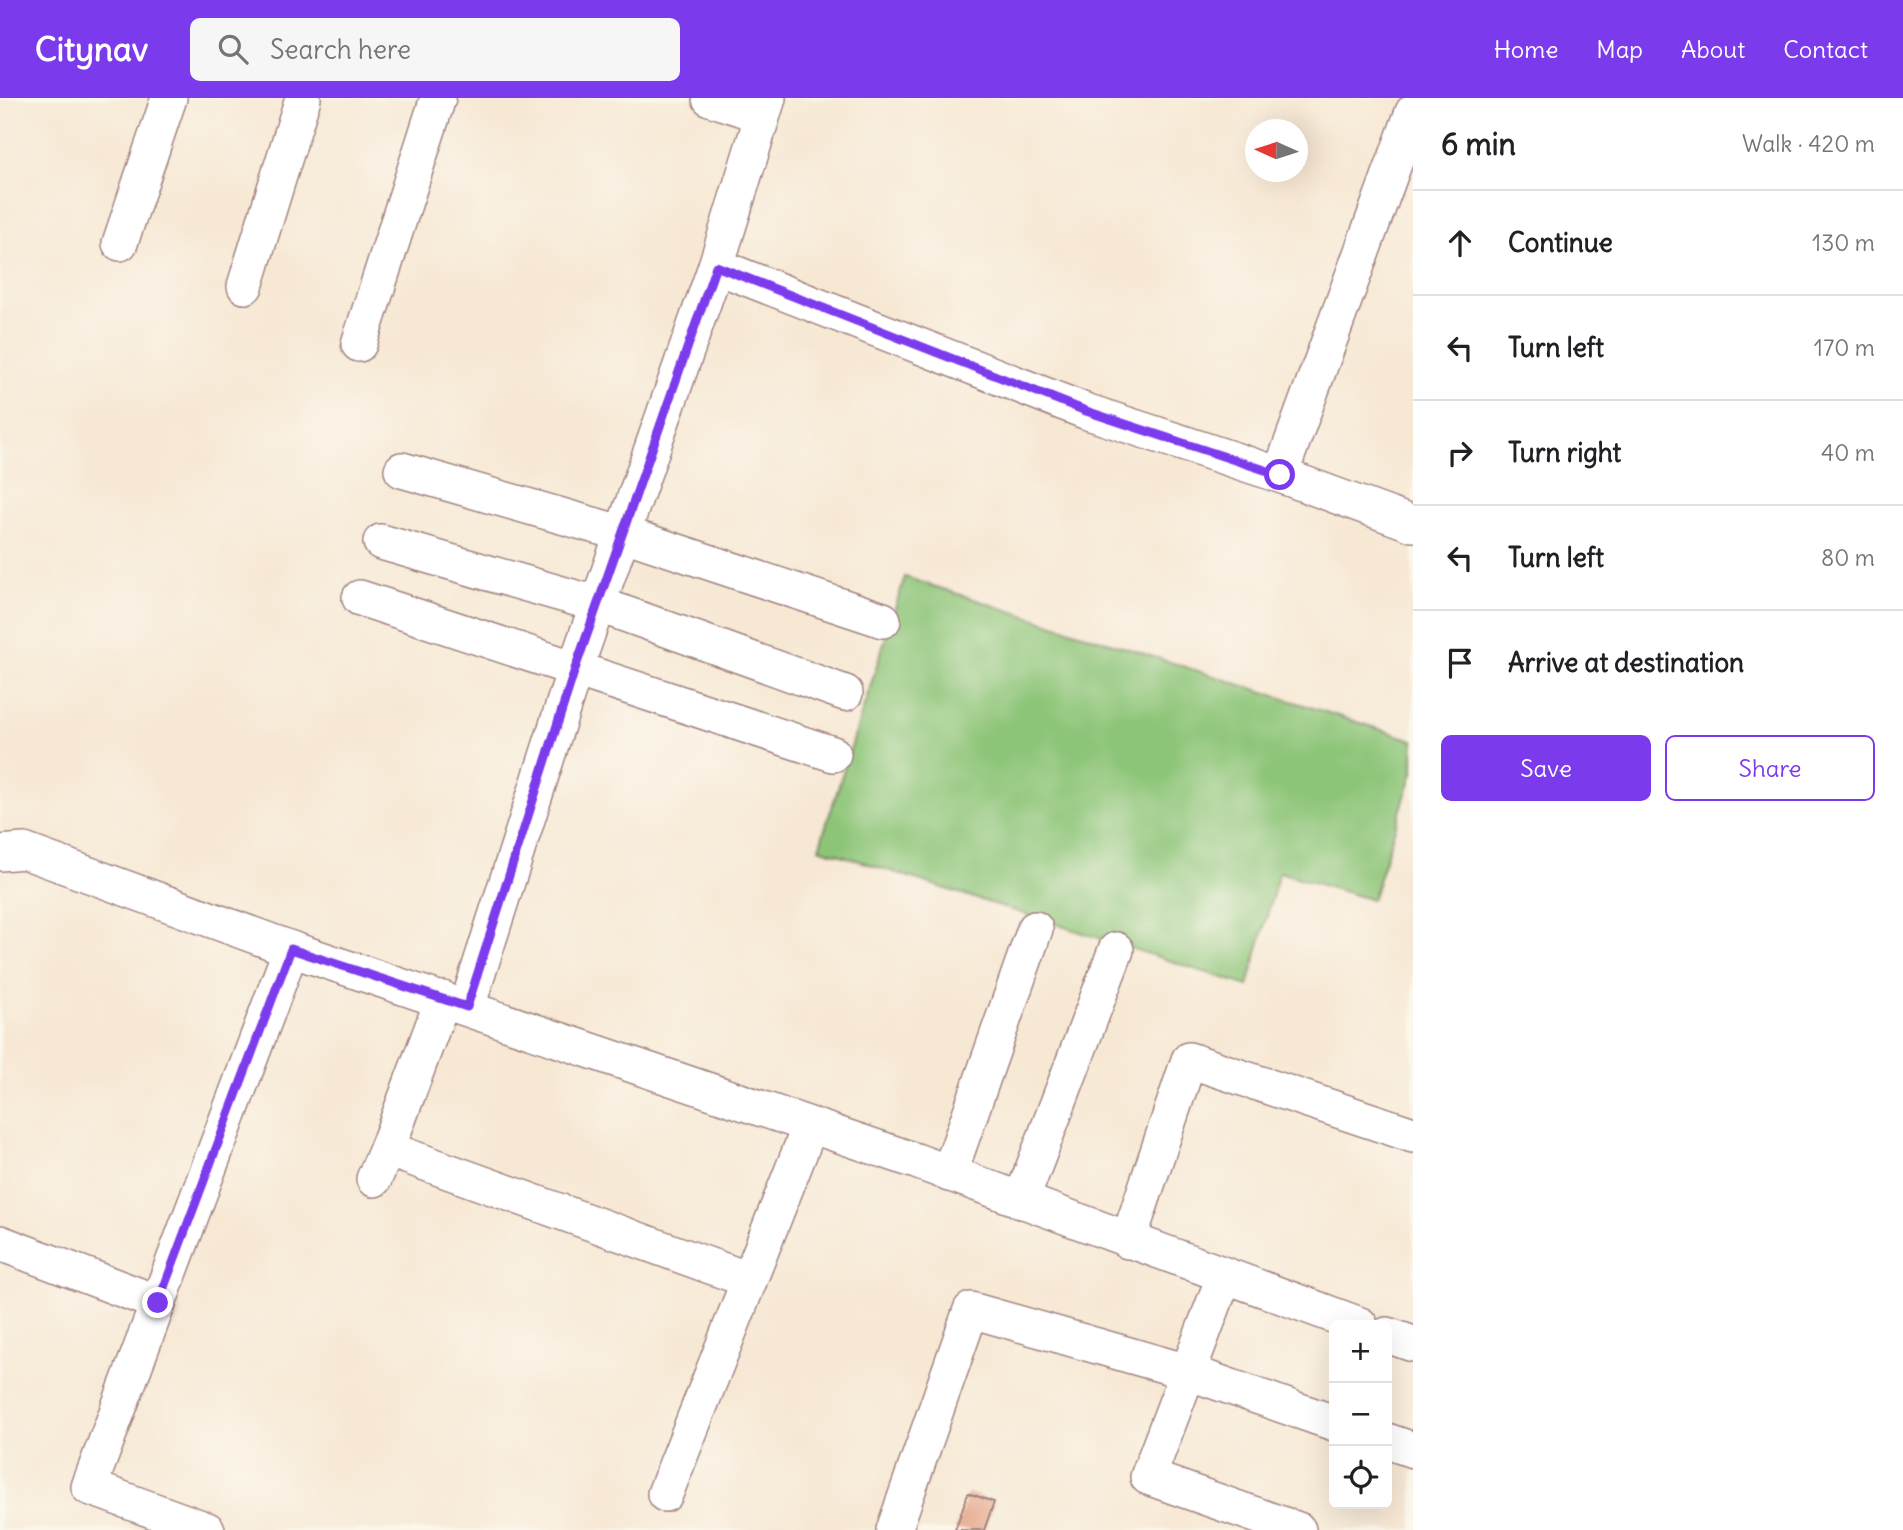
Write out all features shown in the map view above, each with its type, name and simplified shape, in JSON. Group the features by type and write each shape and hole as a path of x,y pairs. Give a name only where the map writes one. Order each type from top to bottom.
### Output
{"street":[{"path":"120,243 169,98"},
{"path":"245,286 303,98"},
{"path":"359,344 438,98"},
{"path":"710,98 765,106 716,266 600,605 455,1003 380,1164 749,1280"},
{"path":"1280,475 1413,112"},
{"path":"716,266 1086,411 1280,475 1413,524"},
{"path":"402,470 624,534 883,620"},
{"path":"382,542 600,605 845,693"},
{"path":"360,598 833,754"},
{"path":"0,853 24,851 291,949 949,1174 1346,1320"},
{"path":"949,1174 1035,929"},
{"path":"207,1530 89,1487 291,949"},
{"path":"1021,1201 1116,950"},
{"path":"1128,1241 1189,1060 1413,1135"},
{"path":"665,1494 810,1126"},
{"path":"0,1243 158,1303"},
{"path":"1224,1277 1148,1476 1298,1530"},
{"path":"894,1530 971,1310 1188,1373 1329,1421"},
{"path":"1392,1337 1413,1344"},
{"path":"1392,1443 1413,1450"}],"green space":[{"path":"905,577 1413,740 1413,772 1372,900 1279,872 1248,986 819,848"}],"building":[{"path":"968,1493 994,1502 984,1530 955,1530"}],"route":[{"path":"158,1303 291,949 467,1007 575,669 600,605 716,266 1086,411 1280,475"}]}
